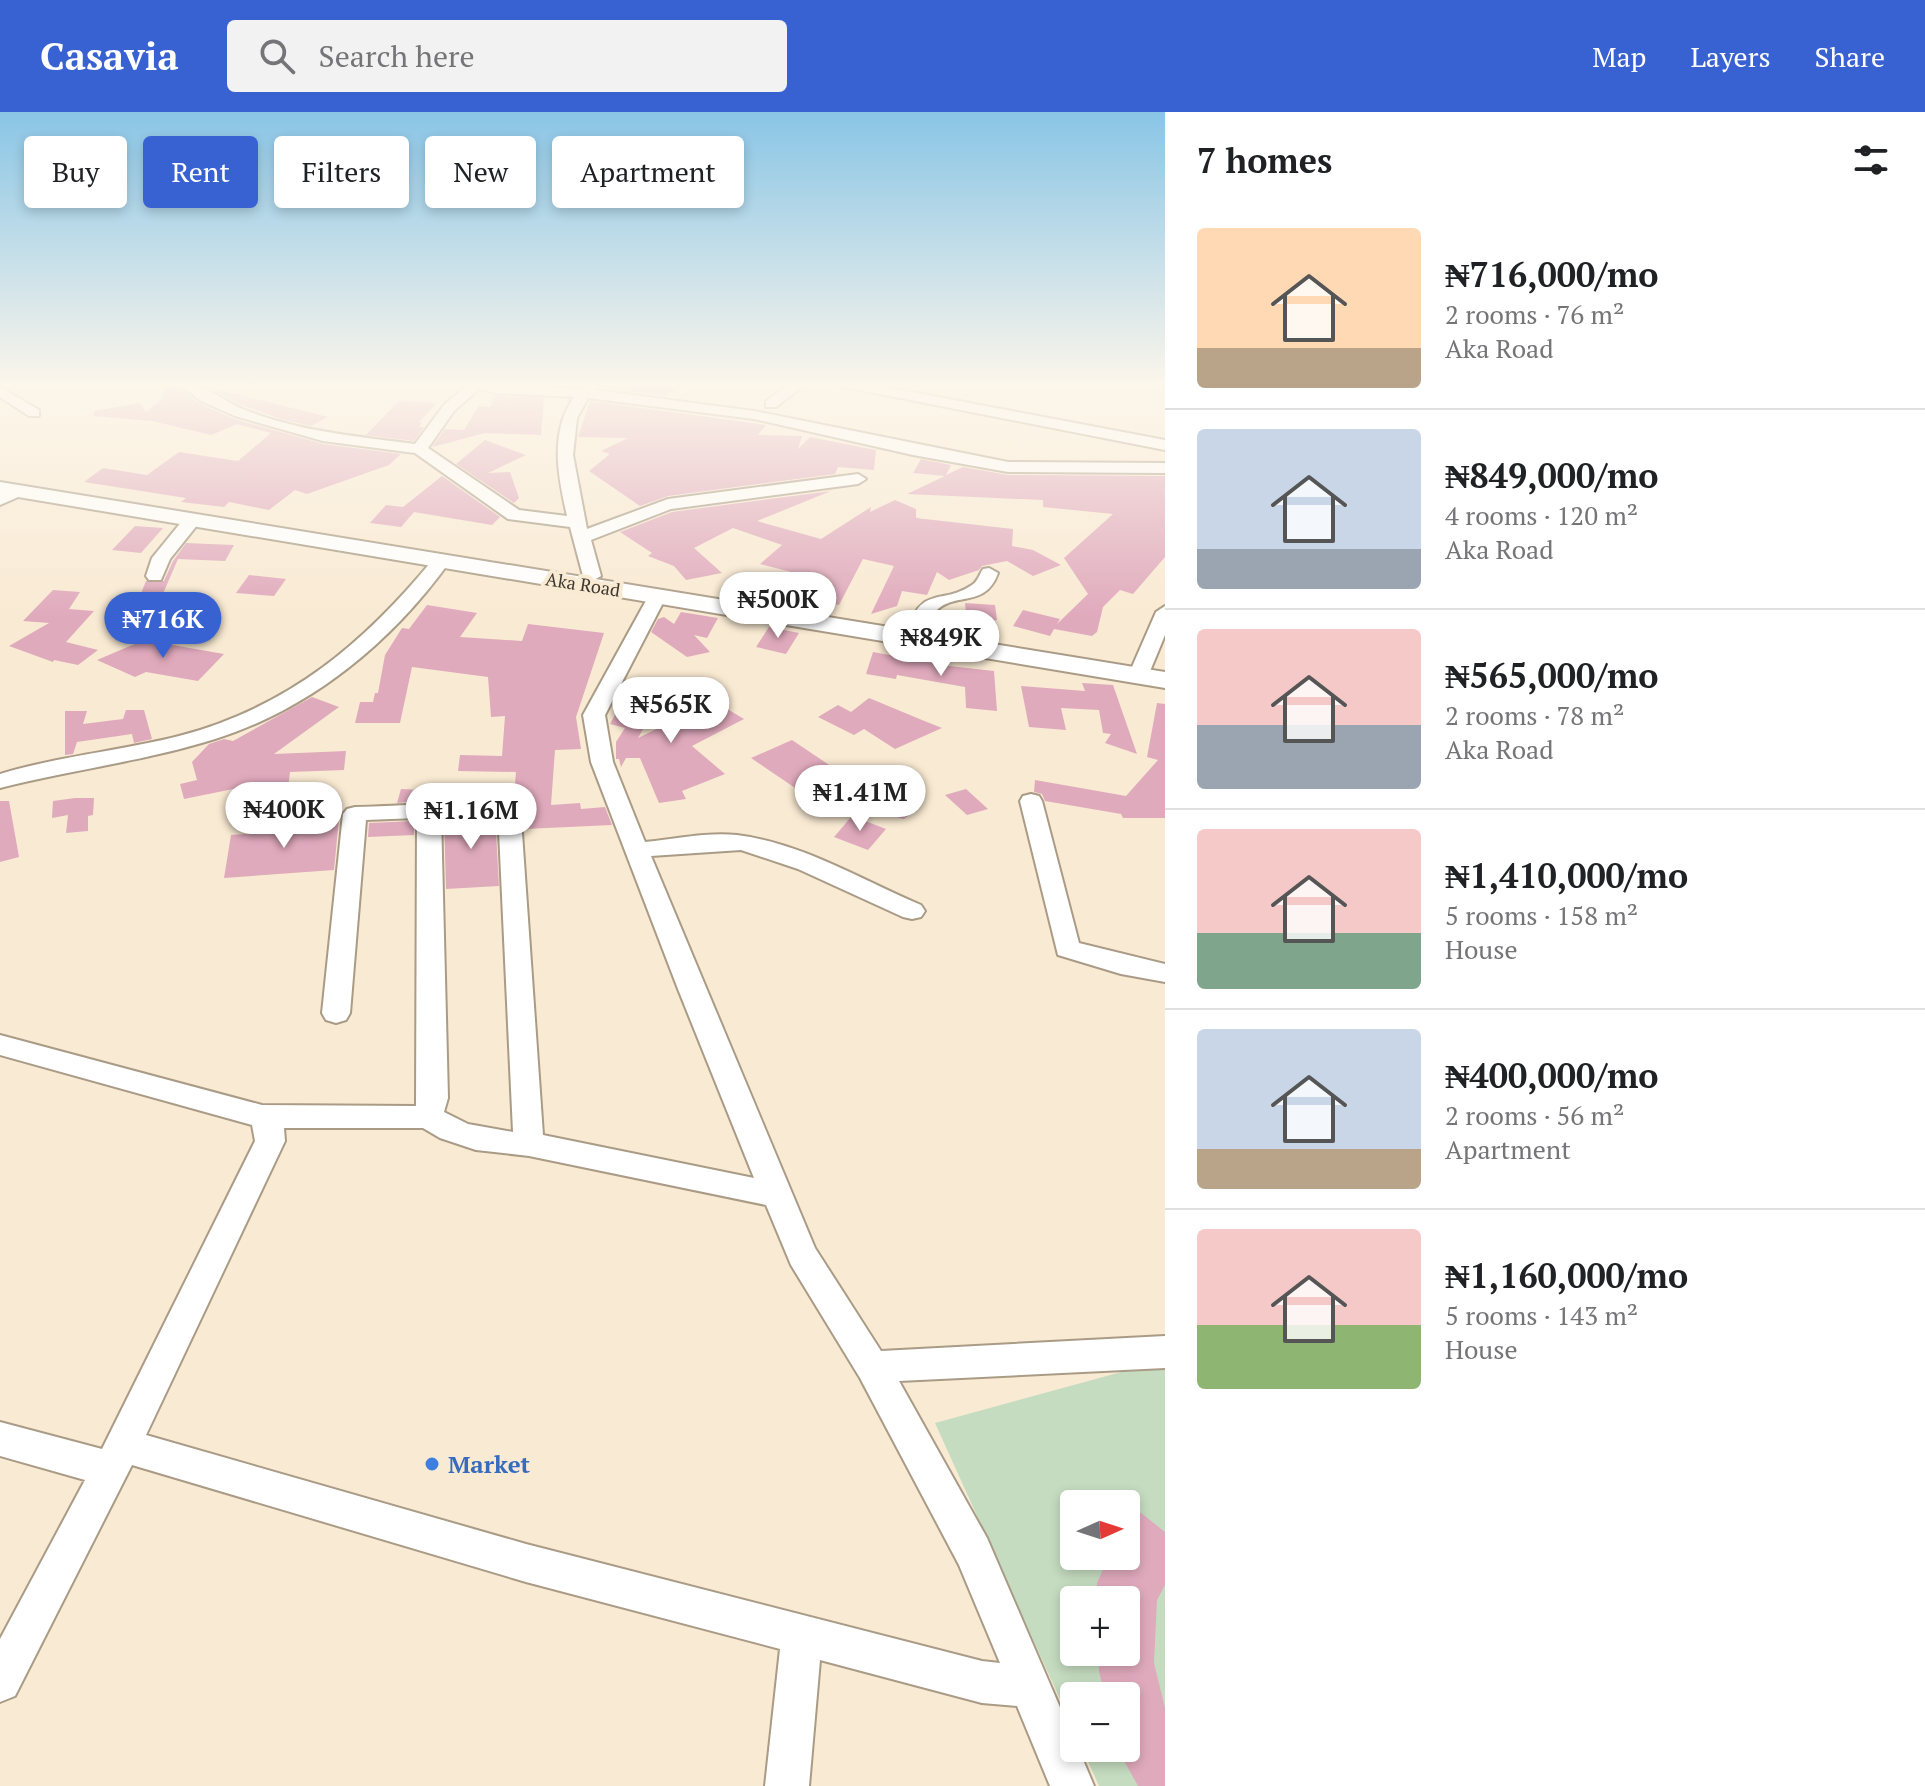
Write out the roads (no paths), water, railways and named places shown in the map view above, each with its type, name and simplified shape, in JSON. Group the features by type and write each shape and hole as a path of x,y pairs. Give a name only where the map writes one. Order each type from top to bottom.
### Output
{"main road":[{"name":"Aka Road","path":"5,490 657,597 1148,670"},
{"name":"Aka Road","path":"5,490 592,576 1148,670 1165,680"}],"street":[{"path":"435,460 514,515 580,530 668,504 858,479"},
{"path":"568,460 571,498 592,576"},
{"path":"970,460 1008,467 1165,468"},
{"path":"155,576 161,558 193,519"},
{"path":"0,781 42,769 175,743 239,723 308,686 387,626 441,561"},
{"path":"918,630 923,613 930,606 979,590 988,583 989,573"},
{"path":"657,597 594,715 594,732 602,762 802,1255 872,1367 973,1552 1072,1786"},
{"path":"1148,670 1165,612"},
{"path":"1031,801 1067,949 1121,965 1165,973"},
{"path":"336,1013 355,814 429,810 480,802 509,804 529,1144"},
{"path":"428,1117 433,1098 429,810"},
{"path":"637,850 739,842 839,876 869,894 912,911"},
{"path":"0,1045 262,1116 428,1117 442,1128 499,1144 529,1144 777,1195"},
{"path":"0,1681 259,1169 270,1141 269,1123 262,1116"},
{"path":"872,1367 1165,1352"},
{"path":"0,1439 116,1457 982,1682 1030,1687"},
{"path":"787,1786 802,1635"}],"place":[{"name":"Market","path":"432,1464"}]}
